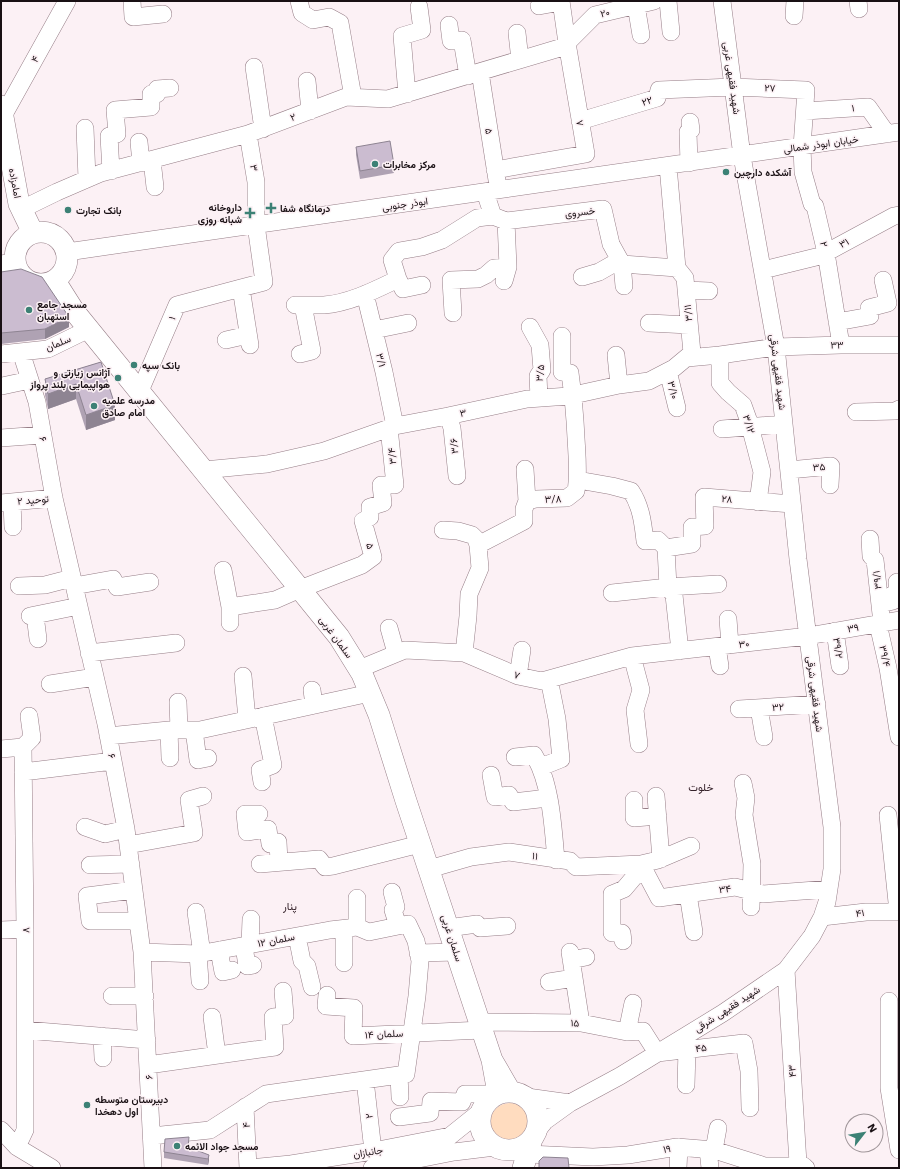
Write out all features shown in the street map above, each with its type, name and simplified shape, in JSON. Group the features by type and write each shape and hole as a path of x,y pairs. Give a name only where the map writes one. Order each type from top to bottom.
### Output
{"main road":[{"name":"امامزاده","path":"2,111 4,143 19,204 33,233"},
{"path":"47,232 55,235 62,241 67,252 68,258 62,275 55,281 46,284 38,285 30,282 23,277 18,270 8,263 23,239 33,233 47,232"},
{"name":"سلمان غربی","path":"55,281 74,311 339,637 359,669 380,715 420,844 492,1060 508,1094 533,1104 537,1113 538,1123 527,1152"},
{"path":"497,1148 527,1152 525,1145 516,1149 507,1150 497,1148 487,1140 481,1132 479,1122 480,1112 486,1101 508,1094"}],"street":[{"name":"۴","path":"2,111 67,1"},
{"path":"132,1 133,17 162,14"},
{"path":"299,1 302,13 313,20 329,17 340,23 353,97"},
{"name":"۲۰","path":"567,43 595,15 632,4 654,1"},
{"path":"668,1 671,32"},
{"name":"شهید فقیهی غربی","path":"722,1 742,156"},
{"path":"539,6 561,2"},
{"name":"۷","path":"495,170 586,154 580,121 580,91 567,43 561,2"},
{"path":"632,4 641,35"},
{"path":"407,94 402,36 422,30 419,7"},
{"name":"۵","path":"449,25 451,42 462,40 474,74 495,170 492,191"},
{"path":"517,33 520,60"},
{"name":"۲","path":"22,209 87,179 146,161 255,132 346,97 388,99 563,47 567,43"},
{"name":"۳","path":"254,68 256,225"},
{"path":"307,81 310,111"},
{"name":"۲۷","path":"733,87 806,90"},
{"name":"۲۲","path":"580,121 657,98 659,90 733,87"},
{"path":"111,171 109,136 117,134 115,110 151,107 151,94 157,94 157,89 170,88"},
{"name":"۲","path":"806,90 802,147 803,172 812,204 815,206 826,253 841,345"},
{"name":"۱","path":"805,111 868,107 893,133"},
{"path":"689,163 688,132 692,130 690,122"},
{"path":"85,128 87,179"},
{"name":"خیابان ابوذر شمالی","path":"742,156 893,133"},
{"path":"139,142 155,187"},
{"name":"ابوذر جنوبی","path":"67,252 742,156"},
{"name":"شهید فقیهی شرقی","path":"527,1152 545,1121 570,1103 657,1054 723,1013 786,970 812,936 822,917 827,902 832,869 832,827 792,504 776,347 742,156"},
{"path":"582,277 599,272 621,262 677,268 668,166"},
{"path":"453,313 451,280 478,279 486,275 494,268 506,274 500,219 492,191"},
{"name":"خسروی","path":"398,279 392,260 399,251 422,247 442,240 477,218 500,219 603,209 611,244 621,262"},
{"name":"۳۱","path":"763,270 820,256 894,216 899,215"},
{"path":"226,340 249,340 241,288 264,282 256,225"},
{"path":"621,262 624,286"},
{"name":"۳/۱۱","path":"677,268 685,278 692,353 687,358"},
{"path":"300,354 312,351 299,305 325,305 349,300 398,279 403,289 422,285"},
{"path":"837,322 870,316 869,308 888,303 883,280"},
{"name":"۱","path":"140,391 177,305 241,288"},
{"path":"686,290 709,291"},
{"name":"۳/۱","path":"365,294 374,330 392,427"},
{"path":"374,330 408,323"},
{"path":"649,323 689,325"},
{"name":"۳/۵","path":"530,328 540,345 542,370 538,376 539,398"},
{"name":"سلمان","path":"1,354 48,349 89,329"},
{"path":"562,336 562,372 570,373 573,395 578,480 631,491 637,501 645,541 658,540 666,548 668,587 674,595 680,651"},
{"name":"۳۳","path":"720,355 776,347 899,345"},
{"name":"۶","path":"21,352 37,402 54,498 108,736 127,837 142,952 153,1168"},
{"path":"616,355 618,385"},
{"name":"۳","path":"204,470 267,464 324,451 392,427 527,399 573,395 618,385 649,381 668,371 687,358 720,355"},
{"name":"۳/۱۲","path":"720,355 720,383 743,406 762,472 758,502"},
{"name":"۳/۱۰","path":"668,371 677,408"},
{"path":"2,386 30,380"},
{"path":"856,412 899,410"},
{"name":"۳/۶","path":"448,416 452,428 457,476"},
{"path":"722,430 784,424"},
{"name":"۳/۴","path":"392,427 395,485"},
{"path":"1,438 42,434"},
{"name":"۳۵","path":"789,470 831,466 830,485"},
{"path":"478,545 524,521 524,509 527,501 525,469"},
{"name":"۳/۸","path":"527,501 536,499 567,498 576,491 578,480"},
{"name":"۵","path":"300,588 362,565 373,557 363,521 370,518 370,507 384,503 381,485 395,485"},
{"name":"۲۸","path":"666,548 692,544 692,528 705,526 704,497 792,504"},
{"name":"توحید ۲","path":"6,503 54,498"},
{"path":"6,503 13,527"},
{"path":"443,530 458,531 472,535 476,539 478,545 480,568 469,594 464,653"},
{"name":"۳۹/۱","path":"870,539 871,556 875,560 880,604 880,623"},
{"path":"223,570 230,615 275,600 300,588"},
{"path":"19,586 113,579 117,587 150,582"},
{"path":"880,604 893,601 892,596 898,594 897,582"},
{"path":"612,593 668,587 718,584"},
{"path":"38,639 32,615 78,606"},
{"path":"720,666 728,618"},
{"name":"۳۹","path":"808,636 899,620"},
{"name":"۳۹/۴","path":"880,623 899,737"},
{"path":"389,628 396,653"},
{"name":"۳۹/۲","path":"835,631 840,666"},
{"name":"۳۰","path":"680,651 808,636"},
{"path":"89,653 176,643"},
{"name":"۷","path":"359,669 405,650 464,653 518,676 542,681 632,656 680,651"},
{"path":"518,676 526,653"},
{"path":"632,656 641,690 635,710 639,744"},
{"path":"243,676 252,697 255,718 274,765 260,770 262,782"},
{"path":"50,684 95,677"},
{"path":"541,767 566,758 549,679"},
{"path":"108,736 181,730 200,730 255,718 313,697 370,693"},
{"path":"178,702 181,730 198,760 208,758"},
{"name":"۳۲","path":"739,709 817,704"},
{"path":"759,708 764,737"},
{"name":"۸","path":"17,1147 25,1130 23,747 32,738 29,716"},
{"path":"170,758 181,730"},
{"path":"1,749 23,747"},
{"path":"515,757 534,755 541,767 553,824 556,860"},
{"path":"23,772 113,761"},
{"path":"491,775 495,797 509,795 513,802 548,798"},
{"path":"743,783 746,798 744,815 752,864 751,899"},
{"path":"85,827 105,834 127,837 194,833 189,800 203,796"},
{"path":"656,796 661,859"},
{"path":"634,800 634,818 658,816"},
{"path":"260,814 245,814 247,832 268,830 270,844 278,842 279,862"},
{"path":"888,816 899,912"},
{"path":"260,864 319,859 325,866 334,866 420,844"},
{"name":"۱۱","path":"429,869 471,857 509,852 570,861 576,867 641,864 661,859 691,846"},
{"path":"90,865 131,864"},
{"path":"623,941 622,932 612,933 612,894 624,889 641,864"},
{"name":"۳۴","path":"641,864 659,898 735,887 751,899 763,894 829,889"},
{"path":"134,890 87,896 90,921 138,921"},
{"path":"152,1136 210,1130 266,1094 406,1074 417,996 420,961 416,941 393,910 396,907 392,892"},
{"path":"688,894 694,932"},
{"path":"344,963 357,898"},
{"path":"196,912 200,954 200,981"},
{"name":"۴۱","path":"822,917 866,912 899,912"},
{"path":"251,920 247,945 248,966 253,965"},
{"path":"448,928 477,924 480,928 507,926"},
{"name":"سلمان ۱۲","path":"142,952 200,954 330,930 350,928 369,932 403,925"},
{"path":"1,930 25,929"},
{"path":"297,936 297,964 307,966 312,987"},
{"path":"220,950 223,972 232,970"},
{"path":"418,953 457,952"},
{"path":"576,956 574,978 581,1023"},
{"name":"۴۳","path":"786,970 798,1163 805,1167"},
{"path":"549,982 574,978"},
{"path":"148,1065 275,1047 273,1017 285,1016 283,991"},
{"name":"سلمان ۱۴","path":"327,995 326,1006 354,1008 353,1036 411,1033 481,1026"},
{"path":"112,996 144,996"},
{"path":"889,1001 889,1088 899,1150"},
{"path":"627,1032 633,1003"},
{"path":"212,1017 217,1055"},
{"name":"۱۵","path":"481,1026 581,1023 627,1032 643,1031 657,1054"},
{"path":"25,1030 147,1040"},
{"path":"102,1036 103,1058"},
{"name":"۴۵","path":"657,1054 744,1043 749,1071 750,1108"},
{"path":"686,1050 686,1085"},
{"path":"399,1075 400,1098"},
{"name":"۲","path":"366,1080 373,1164"},
{"path":"399,1117 430,1113 431,1101 462,1102 464,1094 508,1094 570,1103"},
{"name":"۴","path":"245,1107 248,1168"},
{"name":"جانبازان","path":"373,1164 450,1136 480,1112"},
{"path":"710,1168 711,1150 718,1128"},
{"path":"1,1130 17,1147 52,1168"},
{"path":"678,1168 679,1147"},
{"name":"۱۹","path":"527,1152 593,1157 628,1155 679,1147 711,1150 765,1166 805,1167"},
{"name":"جانبازان","path":"248,1168 291,1164 373,1164 454,1152 497,1148"}],"shaded area":[{"path":"514,1103 521,1106 527,1112 530,1123 529,1131 521,1140 514,1143 506,1143 499,1140 491,1131 490,1119 493,1112 502,1104"}],"building":[{"name":"مرکز مخابرات","path":"390,141 394,165 360,171 356,147"},
{"name":"مسجد جامع استهبان","path":"21,269 42,277 69,317 45,329 1,333 1,272"},
{"path":"101,362 115,405 86,415 76,384 48,394 45,379"},
{"name":"مسجد جواد الائمه","path":"189,1137 188,1147 209,1155 208,1159 164,1152 165,1139"},
{"path":"543,1157 568,1158 569,1168 539,1168 539,1161"}],"place":[{"name":"مرکز مخابرات","path":"375,164"},
{"name":"آشکده دارچین","path":"726,172"},
{"name":"درمانگاه شفا","path":"271,208"},
{"name":"بانک تجارت","path":"68,210"},
{"name":"داروخانه شبانه روزی","path":"250,213"},
{"name":"مسجد جامع استهبان","path":"29,310"},
{"name":"بانک سپه","path":"134,365"},
{"name":"آژانس زیارتی و هواپیمایی بلند پرواز","path":"118,378"},
{"name":"مدرسه علمیه امام صادق","path":"94,406"},
{"name":"دبیرستان متوسطه اول دهخدا","path":"87,1105"},
{"name":"مسجد جواد الائمه","path":"177,1146"}],"district":[{"name":"خلوت","path":"701,787"},
{"name":"پنار","path":"290,906"}]}
